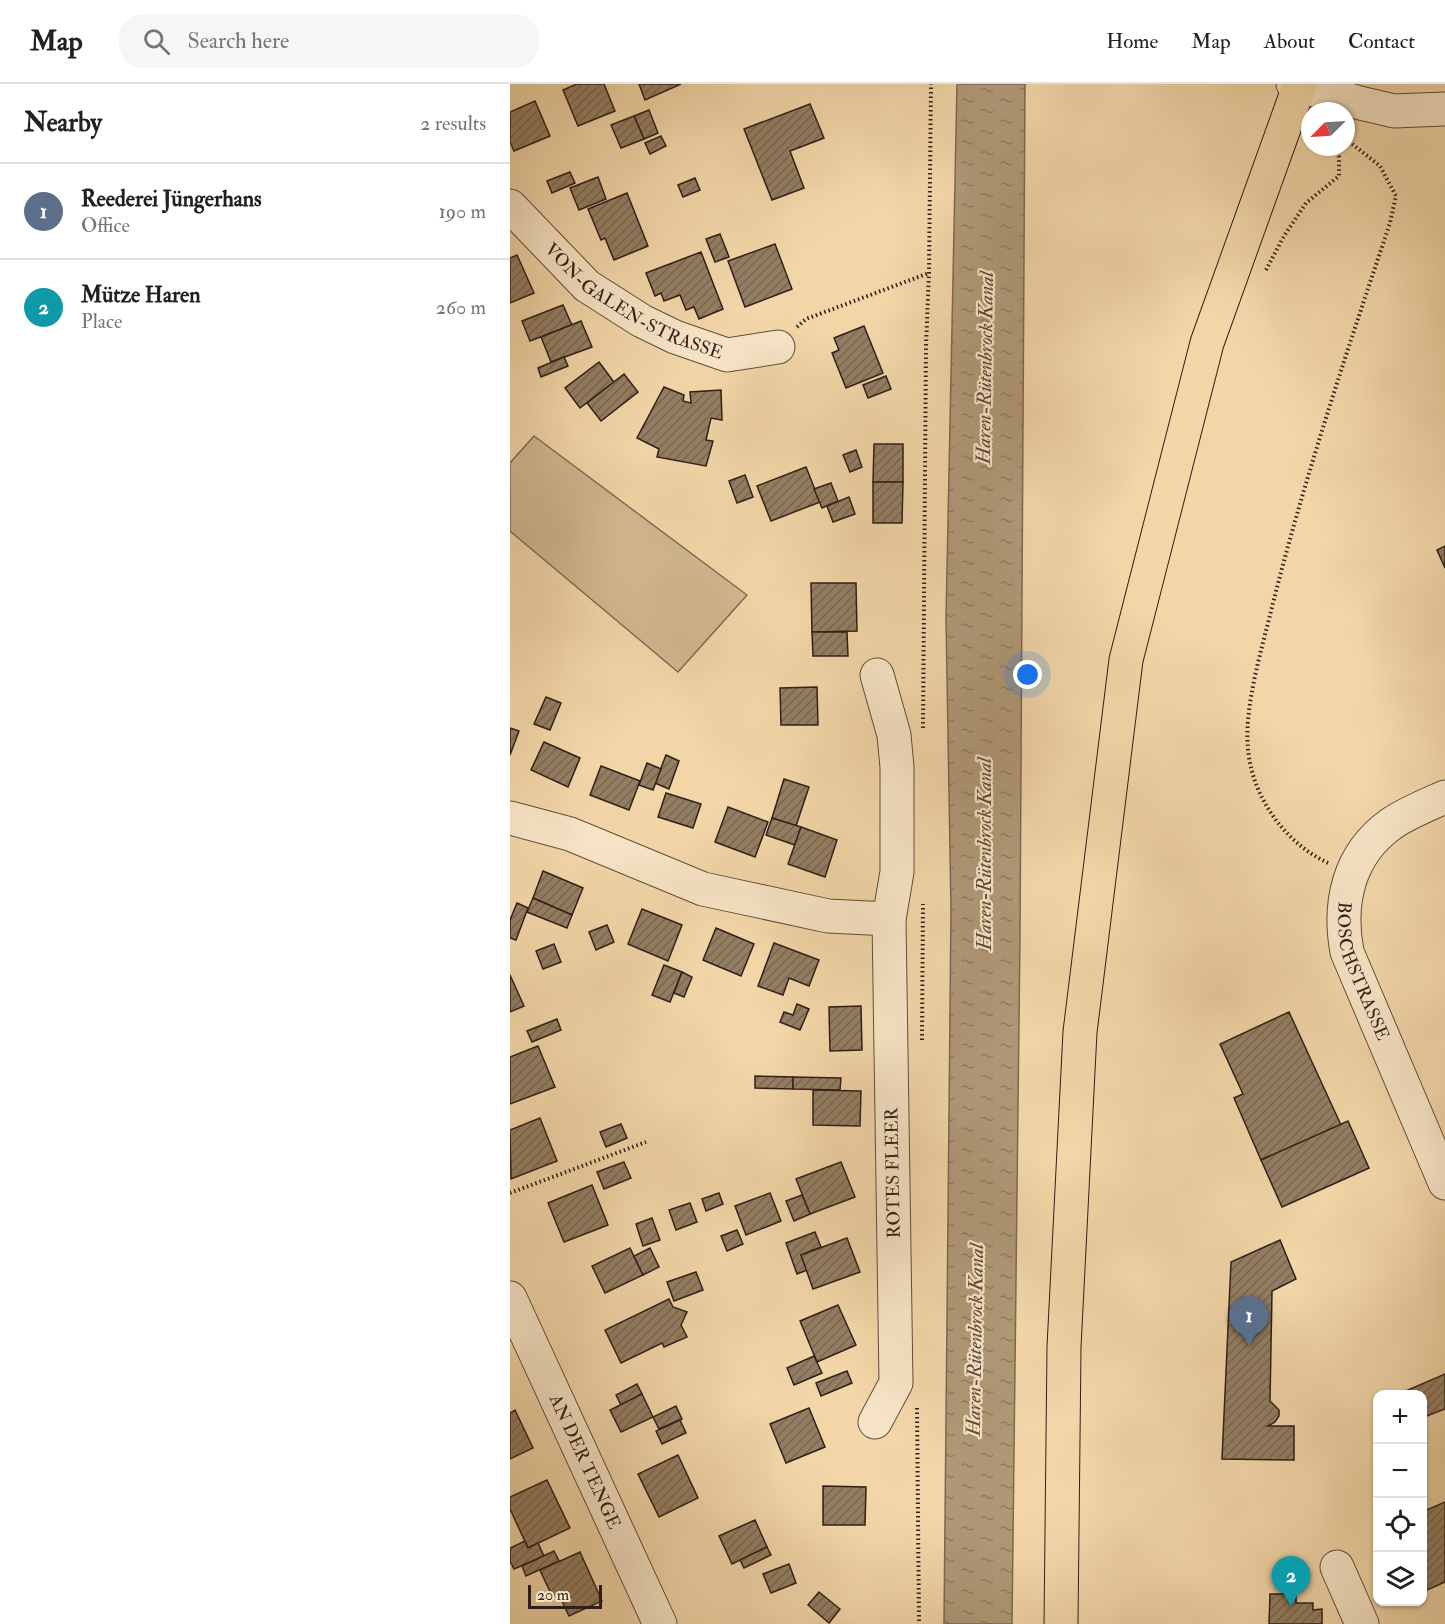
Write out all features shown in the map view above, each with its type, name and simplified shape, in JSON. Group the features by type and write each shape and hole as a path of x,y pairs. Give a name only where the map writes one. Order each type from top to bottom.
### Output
{"main road":[{"path":"1061,1624 1064,1347 1080,1032 1126,660 1207,343 1297,85"}],"street":[{"path":"1297,85 1394,111 1445,109"},
{"name":"VON-GALEN-STRASSE","path":"510,206 587,286 642,321 675,337 727,355 778,347"},
{"name":"ROTES FLEER","path":"876,1422 896,1383 889,920 897,872 897,767 894,735 877,675"},
{"name":"BOSCHSTRASSE","path":"1445,797 1391,825 1370,845 1351,873 1344,902 1342,928 1347,952 1445,1183"},
{"path":"510,818 570,834 703,889 828,916 889,920"},
{"name":"AN DER TENGE","path":"510,1298 523,1358 660,1624"},
{"path":"1337,1567 1362,1624"}],"path":[{"path":"1351,873 1305,851 1290,838 1275,818 1252,775 1246,728 1283,564 1334,391 1390,223 1396,196 1380,166 1355,146"},
{"path":"1263,275 1284,236 1306,203 1339,176 1338,156"},
{"path":"778,347 806,319 929,273"},
{"path":"510,1193 645,1142"}],"shaded area":[{"path":"534,436 747,595 678,672 510,531 510,463"}],"water":[{"name":"Haren-Rütenbrock Kanal","path":"957,84 1025,84 1020,935 1012,1624 944,1624 951,909 946,618"}],"building":[{"path":"577,84 604,84 615,111 578,126 563,90"},
{"path":"639,84 681,84 645,100"},
{"path":"535,101 550,136 514,151 510,142 510,112"},
{"path":"810,104 824,138 790,151 804,188 772,200 744,129"},
{"path":"649,110 658,133 644,139 634,116"},
{"path":"634,116 644,139 621,148 611,125"},
{"path":"661,136 666,146 650,154 645,143"},
{"path":"570,172 575,183 552,193 547,181"},
{"path":"598,177 606,199 579,210 570,188"},
{"path":"695,178 700,190 683,197 678,185"},
{"path":"627,193 648,246 614,260 605,238 601,240 588,209"},
{"path":"720,234 729,257 715,262 706,239"},
{"path":"775,244 792,289 745,307 728,261"},
{"path":"701,252 723,309 699,319 694,307 686,310 680,295 664,301 661,293 655,296 646,273"},
{"path":"517,255 534,293 510,303 510,258"},
{"path":"563,305 572,325 530,341 522,321"},
{"path":"581,321 592,347 551,362 541,337"},
{"path":"864,326 883,373 846,388 832,353 839,350 834,338"},
{"path":"564,357 568,366 541,377 538,368"},
{"path":"599,362 614,382 580,408 565,388"},
{"path":"624,374 638,392 601,421 587,403"},
{"path":"886,376 891,389 868,398 863,385"},
{"path":"664,387 684,395 683,401 691,403 690,392 721,390 722,420 711,418 706,440 713,441 706,466 657,457 659,449 637,438"},
{"path":"874,444 903,444 903,482 873,482"},
{"path":"856,450 862,467 850,472 843,455"},
{"path":"806,467 820,502 771,521 757,486"},
{"path":"745,475 753,497 737,503 729,481"},
{"path":"873,482 903,482 902,523 873,523"},
{"path":"831,483 838,501 822,508 814,489"},
{"path":"849,497 855,514 833,522 827,506"},
{"path":"1445,546 1445,568 1437,550"},
{"path":"811,583 856,583 857,631 812,632"},
{"path":"812,632 847,632 848,656 813,656"},
{"path":"817,687 818,725 781,725 780,688"},
{"path":"546,697 561,703 550,730 534,724"},
{"path":"510,728 519,731 510,755"},
{"path":"544,742 580,758 568,787 531,770"},
{"path":"666,755 679,761 669,789 655,783"},
{"path":"647,763 661,769 653,790 639,785"},
{"path":"601,766 640,781 629,810 590,795"},
{"path":"784,779 809,787 796,826 772,818"},
{"path":"666,793 701,804 693,828 658,817"},
{"path":"728,807 768,822 755,857 715,842"},
{"path":"772,818 801,827 795,845 766,835"},
{"path":"801,827 837,840 825,877 788,864"},
{"path":"543,871 583,888 572,915 533,898"},
{"path":"533,898 572,915 567,928 527,912"},
{"path":"517,903 528,908 516,940 510,938 510,920"},
{"path":"642,909 682,925 668,961 628,944"},
{"path":"607,925 614,942 596,950 589,932"},
{"path":"716,928 754,944 741,976 703,960"},
{"path":"774,943 819,960 809,986 789,978 783,995 758,986"},
{"path":"554,944 561,962 543,969 536,951"},
{"path":"664,965 682,972 670,1002 652,995"},
{"path":"682,972 692,977 684,997 674,993"},
{"path":"510,975 524,1006 510,1012"},
{"path":"797,1004 809,1009 800,1030 780,1022 784,1012 793,1015"},
{"path":"861,1006 862,1050 830,1051 829,1007"},
{"path":"1289,1012 1341,1125 1261,1160 1234,1098 1243,1094 1220,1044"},
{"path":"557,1019 561,1030 532,1042 527,1031"},
{"path":"538,1046 555,1087 510,1104 510,1057"},
{"path":"755,1076 793,1077 793,1089 755,1088"},
{"path":"793,1077 841,1078 840,1090 793,1089"},
{"path":"813,1090 861,1091 860,1126 813,1125"},
{"path":"540,1118 557,1161 511,1179 510,1130"},
{"path":"1348,1121 1369,1168 1282,1207 1261,1160"},
{"path":"621,1124 627,1138 606,1147 600,1132"},
{"path":"624,1162 631,1178 604,1189 597,1172"},
{"path":"841,1162 855,1197 810,1214 796,1179"},
{"path":"592,1185 608,1225 564,1242 548,1203"},
{"path":"719,1193 723,1204 706,1211 702,1199"},
{"path":"770,1193 781,1221 746,1235 735,1206"},
{"path":"802,1195 810,1214 794,1221 786,1201"},
{"path":"690,1203 697,1222 676,1230 669,1210"},
{"path":"652,1218 660,1240 643,1246 636,1224"},
{"path":"737,1230 743,1244 727,1251 721,1236"},
{"path":"815,1232 821,1247 801,1255 807,1270 797,1274 786,1243"},
{"path":"847,1238 860,1272 813,1289 801,1255"},
{"path":"1280,1240 1296,1279 1272,1291 1270,1401 1279,1410 1279,1416 1268,1426 1294,1426 1294,1460 1222,1459 1231,1262"},
{"path":"630,1248 643,1275 605,1293 592,1266"},
{"path":"650,1248 659,1267 643,1275 634,1256"},
{"path":"696,1272 703,1290 674,1301 667,1282"},
{"path":"669,1299 673,1307 687,1312 681,1325 687,1337 664,1347 662,1343 621,1363 605,1330"},
{"path":"838,1305 856,1345 817,1362 800,1321"},
{"path":"814,1356 822,1373 794,1385 787,1368"},
{"path":"847,1371 852,1383 821,1396 816,1383"},
{"path":"1445,1374 1445,1409 1427,1416 1427,1390 1408,1390"},
{"path":"637,1384 642,1394 621,1405 616,1395"},
{"path":"642,1394 653,1417 621,1432 610,1410"},
{"path":"676,1406 682,1419 659,1429 653,1417"},
{"path":"809,1408 825,1447 786,1463 770,1424"},
{"path":"515,1410 533,1448 510,1459 510,1413"},
{"path":"680,1420 686,1433 662,1444 656,1431"},
{"path":"678,1455 698,1498 659,1517 638,1474"},
{"path":"547,1480 570,1528 528,1548 510,1509 510,1497"},
{"path":"823,1486 866,1487 865,1525 823,1525"},
{"path":"1445,1502 1445,1582 1427,1590 1427,1552 1427,1510"},
{"path":"755,1520 767,1547 732,1564 719,1536"},
{"path":"525,1541 528,1548 538,1543 544,1556 514,1569 510,1561 510,1548"},
{"path":"767,1547 771,1555 744,1568 740,1560"},
{"path":"554,1551 559,1561 526,1576 522,1566"},
{"path":"580,1552 602,1601 569,1616 558,1593 552,1596 540,1570"},
{"path":"789,1564 796,1583 771,1593 763,1574"},
{"path":"819,1592 840,1609 829,1623 808,1605"},
{"path":"1270,1594 1296,1594 1296,1603 1313,1603 1313,1610 1322,1609 1322,1624 1269,1624"}],"place":[{"name":"Reederei Jüngerhans","path":"1249,1346"},
{"name":"Mütze Haren","path":"1291,1606"}]}
